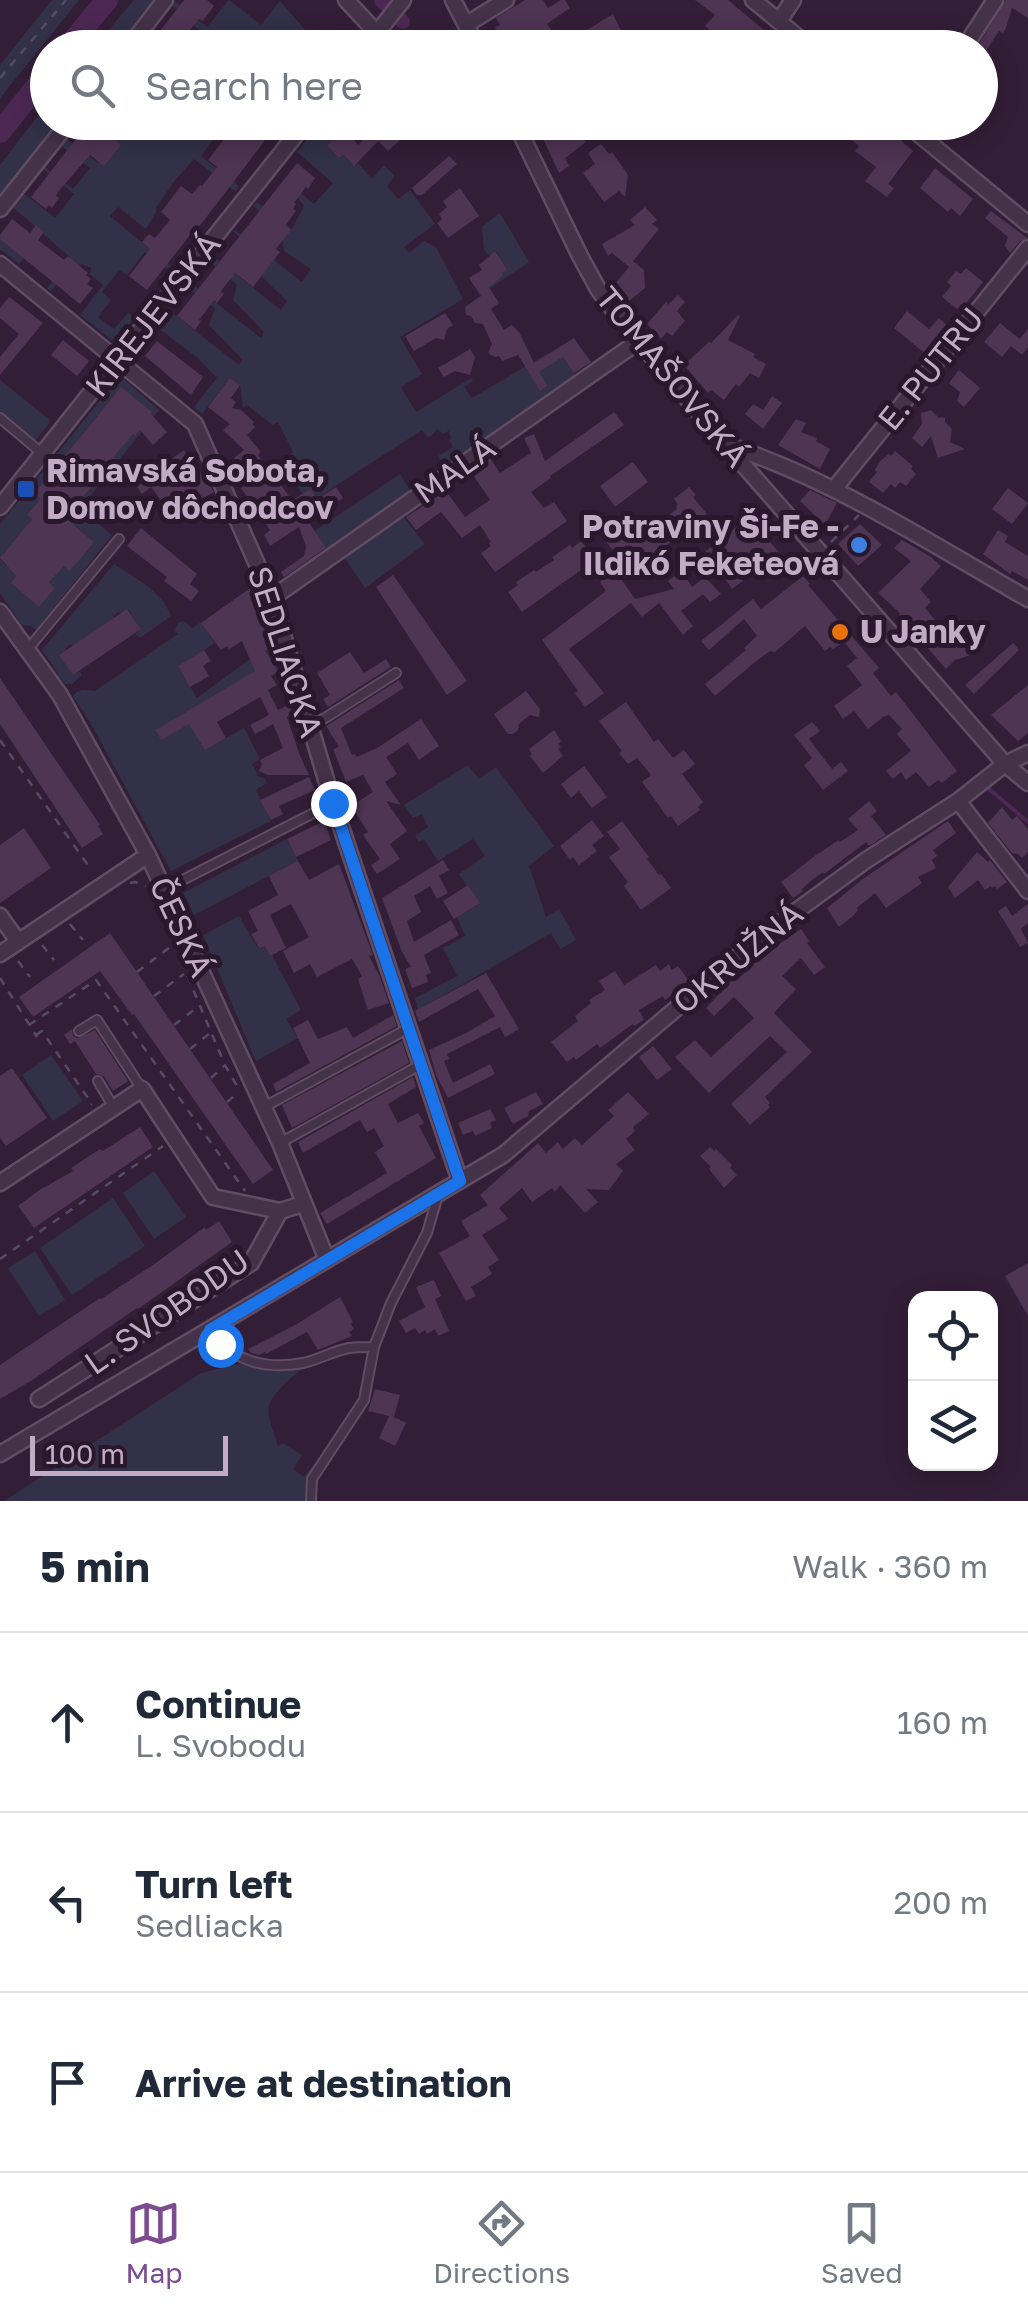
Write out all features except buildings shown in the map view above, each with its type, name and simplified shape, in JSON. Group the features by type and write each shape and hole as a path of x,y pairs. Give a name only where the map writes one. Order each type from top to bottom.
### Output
{"street":[{"path":"142,30 165,0"},
{"path":"346,0 374,30"},
{"path":"452,0 470,30"},
{"path":"467,24 506,0"},
{"path":"753,0 790,30"},
{"path":"779,21 793,0"},
{"path":"976,30 995,0"},
{"path":"379,30 400,3"},
{"path":"0,210 55,140"},
{"name":"KIREJEVSKÁ","path":"0,506 292,140"},
{"name":"TOMAŠOVSKÁ","path":"523,140 598,289 639,342 1005,764 1028,783"},
{"path":"929,140 1028,224"},
{"name":"E. PUTRU","path":"834,489 1028,248"},
{"name":"SEDLIACKA","path":"0,264 195,424 272,598 333,803 460,1181"},
{"name":"MALÁ","path":"272,598 639,342"},
{"path":"726,445 834,489 1028,599"},
{"name":"ČESKÁ","path":"0,612 60,695 148,855 158,891 264,1108 327,1260"},
{"name":"OKRUŽNÁ","path":"460,1181 502,1155 762,936 864,861 1028,752"},
{"path":"958,801 1028,891"},
{"path":"0,954 148,855"},
{"path":"0,916 18,941"},
{"path":"0,1183 142,1089 213,1197 280,1211 303,1204"},
{"name":"L. SVOBODU","path":"0,1454 460,1181"},
{"name":"L. SVOBODU","path":"40,1400 250,1263 280,1211"}],"lane":[{"path":"0,418 42,454"},
{"path":"28,649 119,539"},
{"path":"310,725 396,673"},
{"path":"158,891 333,803"},
{"path":"79,1031 97,1020 142,1089"},
{"path":"264,1108 409,1028"},
{"path":"280,1143 421,1064"},
{"path":"98,1081 114,1108"},
{"path":"311,1501 312,1479 364,1400 374,1347 427,1232 438,1195"},
{"path":"210,1330 220,1344 243,1360 274,1365 304,1363 347,1348 374,1347"}],"path":[{"path":"41,30 66,0"},
{"path":"0,78 30,43"},
{"path":"831,542 867,508"},
{"path":"0,740 92,871"},
{"path":"122,885 136,882 158,891"},
{"path":"69,923 84,940"},
{"path":"41,944 54,960"},
{"path":"137,972 174,944"},
{"path":"17,959 30,977"},
{"path":"180,959 225,1065 240,1090 227,1102"},
{"path":"154,996 185,974"},
{"path":"0,978 36,1036 42,1031 92,1104 88,1107"},
{"path":"29,1025 96,980 249,1197"},
{"path":"174,1025 200,1005"},
{"path":"190,1049 210,1032"},
{"path":"211,1078 225,1065"},
{"path":"0,1259 175,1137"}],"shaded area":[{"path":"52,0 79,0 55,30 30,30 30,61 0,98 0,65"},
{"path":"134,0 157,0 133,30 108,30"},
{"path":"229,0 261,25 280,1 305,30 199,30 172,5 174,1 207,27"},
{"path":"30,126 30,140 44,140 0,195 0,165"},
{"path":"66,140 98,163 116,140 213,140 201,156 239,186 235,191 194,159 175,180 146,229 118,207 110,216 174,269 171,271 145,252 127,275 119,270 102,292 111,300 98,317 114,329 128,313 135,318 112,340 80,315 103,285 90,274 91,268 82,264 61,278 51,291 47,288 71,258 43,234 19,264 0,249 0,239 39,237 44,233 12,207 23,193 55,218 74,194 45,167 73,189 90,168 61,146"},
{"path":"307,140 334,140 328,145 339,158 344,155 354,166 358,163 372,179 384,165 395,176 387,186 398,199 410,190 435,224 404,247 409,253 424,241 436,247 463,299 400,337 422,374 401,387 416,412 471,378 473,381 464,387 472,398 557,348 526,368 531,377 563,357 576,376 447,470 438,456 453,447 449,431 443,434 438,429 428,438 422,430 317,498 311,489 303,494 292,480 293,452 278,422 273,425 247,405 243,408 240,385 230,378 202,414 194,407 217,378 158,328 171,312 239,365 243,360 209,325 215,308 189,289 192,284 261,338 264,332 233,300 237,285 210,262 214,257 281,310 287,301 261,276 258,255 234,232 302,282 311,269 284,251 282,234 254,206 257,202 292,229 304,206 284,180 314,204 333,183 297,152"},
{"path":"500,213 529,262 480,295 478,291 503,277 507,269 496,251 489,255 484,250 482,227"},
{"path":"120,376 159,410 80,509 112,535 36,630 22,625 0,593 0,559 16,576 11,583 39,607 55,588 42,573 94,542 76,526 69,533 62,527 71,510 148,420 97,416 35,494 46,503 28,515 32,519 0,558 0,524"},
{"path":"0,380 51,421 35,441 0,413"},
{"path":"400,474 412,494 329,553 314,531"},
{"path":"403,516 425,544 365,588 344,557"},
{"path":"114,564 155,592 171,616 140,638 135,634 141,629 128,609 118,612 60,654 73,675 80,671 82,675 72,684 65,684 42,650"},
{"path":"184,621 192,628 201,622 215,643 178,666 197,698 250,659 273,648 278,672 217,708 205,750 244,728 260,759 252,764 267,783 256,790 271,821 171,871 73,696 80,691 95,691 178,634 178,623"},
{"path":"468,765 479,779 496,767 554,846 529,866 546,917 559,909 576,940 560,949 551,933 418,1010 415,998 457,976 443,948 465,936 457,917 479,904 459,874 485,856 473,839 438,861 424,839 419,842 415,836 428,827 422,814 413,818 404,805"},
{"path":"287,839 298,861 194,915 183,893"},
{"path":"239,916 258,948 265,946 272,955 301,1010 286,1019 298,1038 256,1061 203,935"},
{"path":"51,1055 83,1101 53,1121 22,1075"},
{"path":"154,1171 186,1217 154,1239 123,1193"},
{"path":"113,1198 145,1246 72,1295 40,1248"},
{"path":"35,1251 65,1300 39,1316 8,1268"},
{"path":"239,1364 279,1370 304,1368 279,1390 268,1409 278,1446 283,1443 302,1455 293,1469 304,1477 315,1463 306,1501 4,1501 201,1373"}],"waterway":[{"path":"82,30 107,0"},
{"path":"381,0 403,22"},
{"path":"0,132 30,94"},
{"path":"988,788 1028,822"}],"place":[{"name":"Rimavská Sobota, Domov dôchodcov","path":"26,489"},
{"name":"Potraviny Ši-Fe - Ildikó Feketeová","path":"859,545"},
{"name":"U Janky","path":"840,632"}],"route":[{"path":"220,1344 210,1330 460,1181 333,803"}]}
